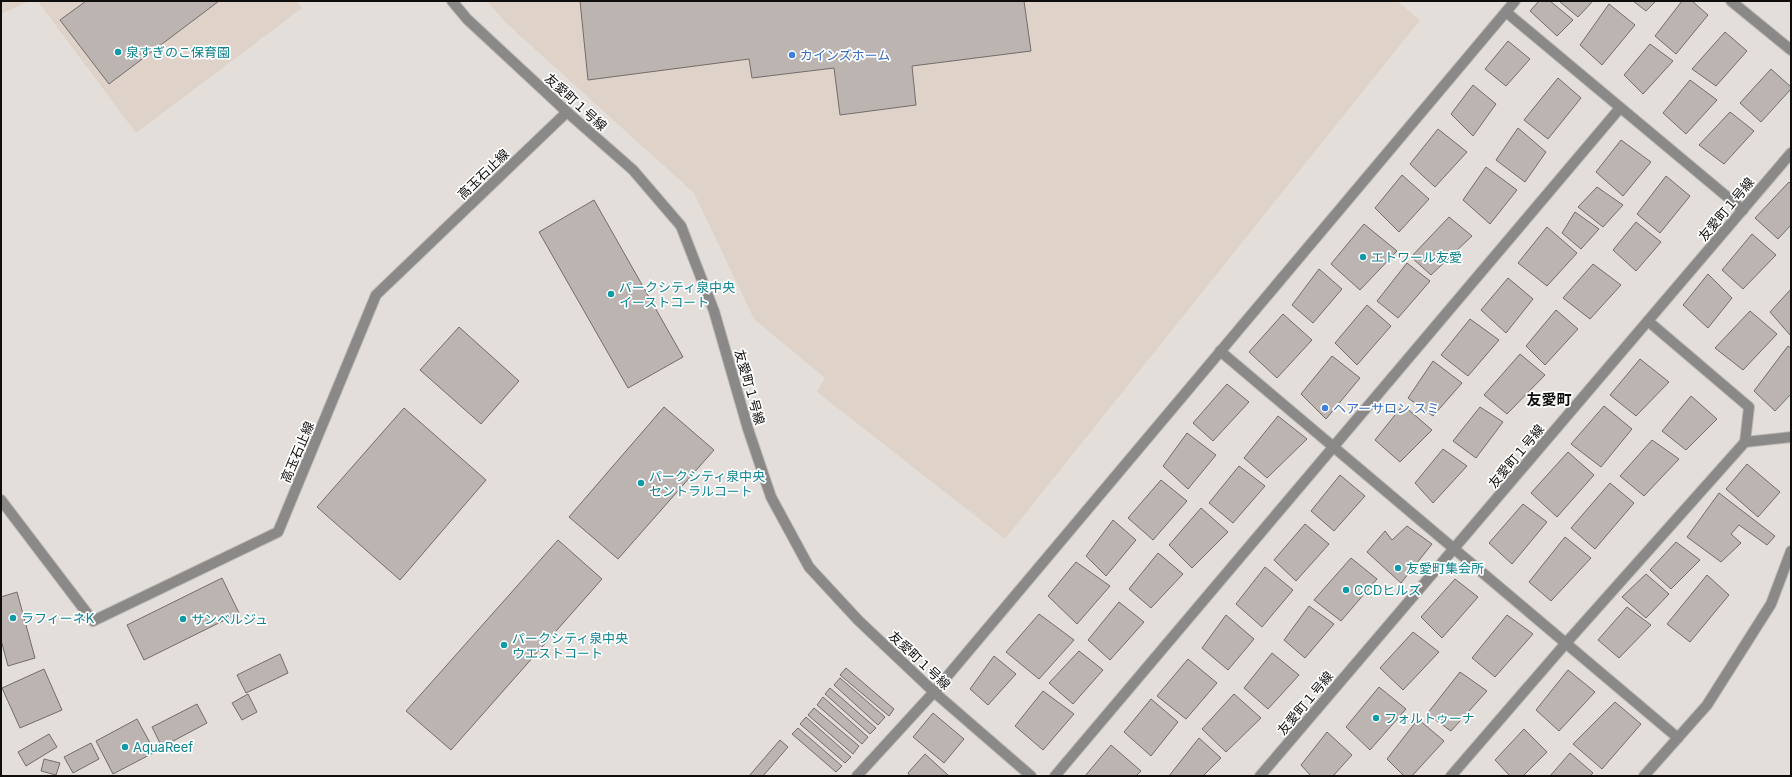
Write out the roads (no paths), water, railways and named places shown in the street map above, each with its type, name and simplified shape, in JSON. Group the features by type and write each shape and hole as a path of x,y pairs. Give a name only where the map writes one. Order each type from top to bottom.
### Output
{"street":[{"name":"友愛町１号線","path":"452,1 467,19 567,112 633,170 681,226 714,310 748,429 771,497 810,567 858,620 934,692 1031,776"},
{"path":"857,776 934,692 1515,1"},
{"path":"1731,1 1791,50"},
{"path":"1506,12 1743,210"},
{"path":"1055,776 1620,108"},
{"name":"高玉石止線","path":"1,500 93,622 278,532 376,296 567,112"},
{"name":"友愛町１号線","path":"1263,775 1791,153"},
{"path":"1451,776 1566,643 1745,442 1749,407 1648,321"},
{"path":"1220,351 1678,738"},
{"path":"1745,442 1791,437"},
{"path":"1644,776 1707,705 1771,604 1791,551"}],"place":[{"name":"泉すぎのこ保育園","path":"118,52"},
{"name":"カインズホーム","path":"792,55"},
{"name":"エトワール友愛","path":"1363,257"},
{"name":"パークシティ泉中央 イーストコート","path":"611,294"},
{"name":"ヘアーサロン スミ","path":"1325,408"},
{"name":"パークシティ泉中央 セントラルコート","path":"641,483"},
{"name":"友愛町集会所","path":"1398,568"},
{"name":"CCDヒルズ","path":"1346,590"},
{"name":"ラフィーネK","path":"13,618"},
{"name":"サンベルジュ","path":"183,619"},
{"name":"パークシティ泉中央 ウエストコート","path":"504,645"},
{"name":"フォルトゥーナ","path":"1376,718"},
{"name":"AquaReef","path":"125,747"}],"district":[{"name":"友愛町","path":"1549,400"}]}
